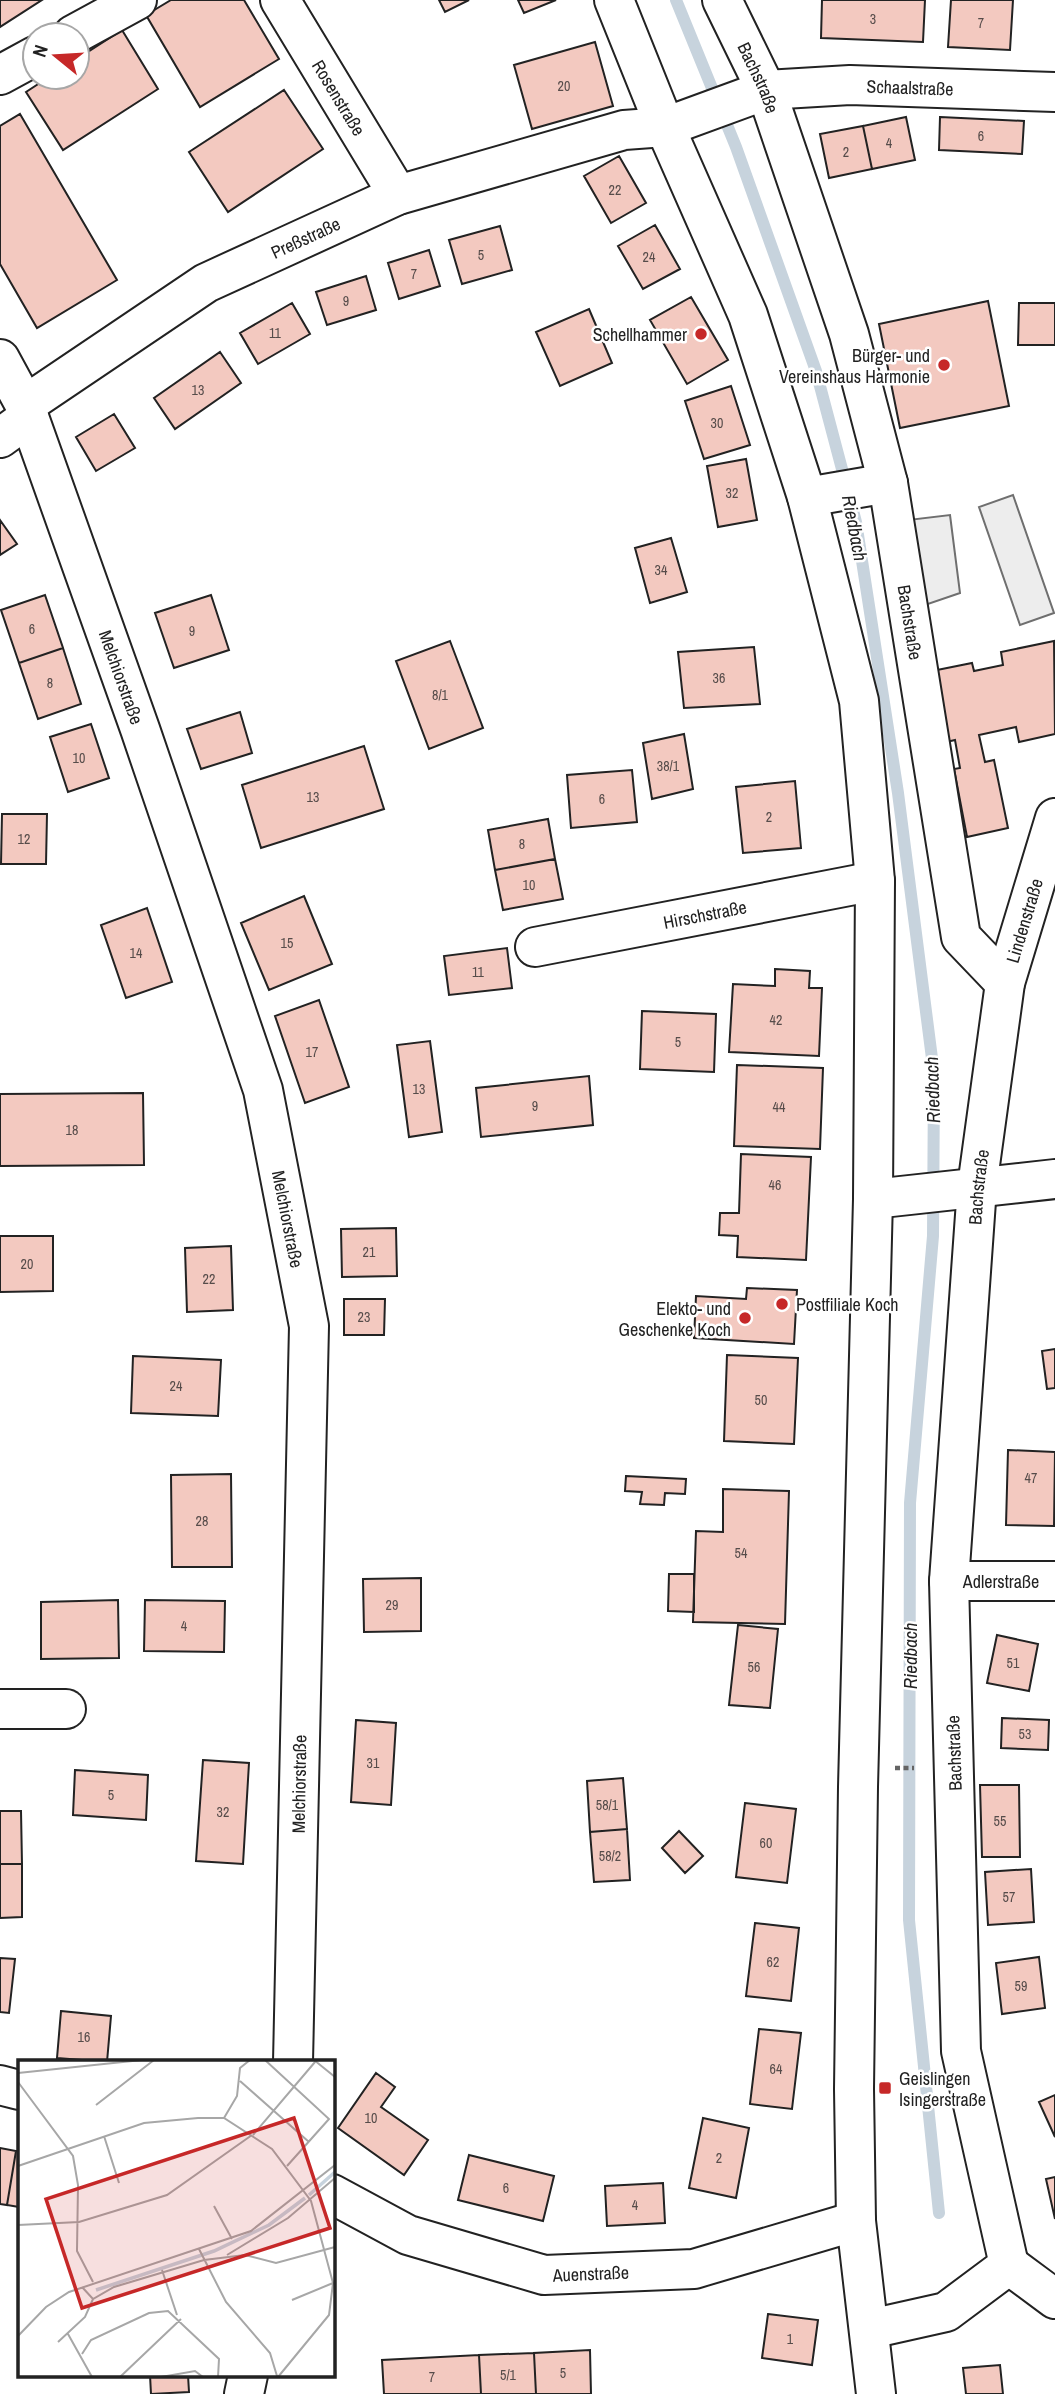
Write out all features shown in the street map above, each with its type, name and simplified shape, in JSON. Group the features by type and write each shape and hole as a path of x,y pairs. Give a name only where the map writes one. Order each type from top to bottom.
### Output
{"street":[{"path":"91,25 137,0"},
{"name":"Rosenstraße","path":"279,0 398,195"},
{"path":"614,0 665,127 748,315 818,495 859,701 875,881 888,1197 859,1767 854,2089 856,2221 876,2394"},
{"name":"Bachstraße","path":"722,0 754,94 849,334 961,937 1005,983 967,1188 949,1581 961,2051 1009,2265"},
{"path":"0,75 21,64"},
{"name":"Schaalstraße","path":"706,110 754,94 850,85 1055,92"},
{"name":"Preßstraße","path":"18,420 206,283 398,195 624,130 665,127 706,110"},
{"name":"Melchiorstraße","path":"0,359 18,420 140,729 263,1090 309,1326 293,2060"},
{"path":"818,495 878,485"},
{"name":"Lindenstraße","path":"1005,983 1055,818"},
{"name":"Hirschstraße","path":"535,947 875,881"},
{"path":"888,1197 1055,1179"},
{"name":"Adlerstraße","path":"949,1581 1055,1581"},
{"path":"0,1709 66,1709"},
{"path":"0,2085 18,2090"},
{"name":"Auenstraße","path":"334,2195 408,2235 544,2275 694,2269 856,2221"},
{"path":"870,2329 946,2312 1009,2265 1055,2299"},
{"path":"244,2394 248,2376"}],"path":[{"path":"859,1767 954,1768"}],"shaded area":[{"path":"1013,495 1054,613 1020,625 979,507"},
{"path":"950,515 960,593 925,605 908,520"}],"building":[{"path":"0,0 42,0 0,27"},
{"path":"171,0 244,0 279,59 200,107 146,15"},
{"path":"439,0 469,0 445,12"},
{"path":"518,0 556,0 524,13"},
{"path":"822,0 925,0 923,42 821,38"},
{"path":"951,0 1013,0 1010,50 948,47"},
{"path":"122,30 158,89 63,150 26,92 91,91 91,50"},
{"path":"595,42 613,106 532,129 514,65"},
{"path":"284,90 323,149 228,212 189,152"},
{"path":"20,114 117,280 37,328 0,264 0,126"},
{"path":"906,117 915,160 872,169 863,126"},
{"path":"940,117 1024,121 1022,154 939,150"},
{"path":"863,126 872,169 829,178 820,134"},
{"path":"619,156 646,203 611,223 584,176"},
{"path":"655,225 680,269 643,289 618,246"},
{"path":"500,226 512,270 462,284 449,240"},
{"path":"429,250 440,286 399,299 388,263"},
{"path":"366,276 376,310 327,325 316,292"},
{"path":"691,297 728,360 687,384 650,320"},
{"name":"Bürger- und Vereinshaus Harmonie","path":"988,301 1009,406 900,428 879,324"},
{"path":"292,303 310,334 258,364 240,333"},
{"path":"1019,303 1055,303 1055,345 1018,345"},
{"path":"589,309 612,363 560,386 536,332"},
{"path":"220,352 241,383 175,429 154,398"},
{"path":"731,386 750,445 704,459 685,401"},
{"path":"114,414 135,448 96,471 76,437"},
{"path":"746,459 757,520 718,527 707,466"},
{"path":"0,520 17,544 0,555"},
{"path":"671,538 687,592 650,603 635,548"},
{"path":"45,595 63,648 19,663 1,610"},
{"path":"211,595 229,650 174,668 155,613"},
{"path":"450,641 483,728 429,749 396,661"},
{"path":"1054,641 1055,734 1019,742 1016,727 979,735 985,762 994,760 1008,828 967,837 954,769 960,768 955,740 942,743 927,672 972,663 974,671 1003,665 1001,652"},
{"path":"754,647 760,704 684,708 678,652"},
{"path":"63,648 81,704 38,719 19,663"},
{"path":"240,712 252,753 201,769 187,729"},
{"path":"91,724 109,778 68,792 50,737"},
{"path":"684,734 693,789 652,799 643,743"},
{"path":"364,746 384,809 261,848 242,785"},
{"path":"632,770 637,822 571,828 567,775"},
{"path":"795,781 801,848 743,853 736,787"},
{"path":"2,814 47,814 46,864 1,864"},
{"path":"548,819 555,859 495,870 488,830"},
{"path":"555,859 563,899 503,910 495,870"},
{"path":"304,896 332,964 269,990 241,923"},
{"path":"147,908 172,982 126,998 101,925"},
{"path":"507,948 512,988 449,995 444,956"},
{"path":"775,969 810,971 809,988 822,988 819,1056 729,1052 733,984 775,986"},
{"path":"319,1000 349,1087 305,1103 275,1016"},
{"path":"642,1011 716,1014 714,1072 640,1069"},
{"path":"430,1041 442,1132 409,1137 397,1045"},
{"path":"737,1065 823,1068 820,1149 734,1146"},
{"path":"589,1076 593,1125 481,1137 476,1088"},
{"path":"143,1093 144,1165 0,1166 0,1094"},
{"path":"741,1154 811,1157 806,1260 737,1257 738,1236 719,1235 720,1213 739,1213"},
{"path":"396,1228 397,1276 342,1277 341,1229"},
{"path":"0,1236 53,1236 53,1291 0,1292"},
{"path":"231,1246 233,1310 187,1312 185,1248"},
{"name":"Elekto- und Geschenke Koch","path":"747,1288 797,1290 794,1344 694,1338 696,1296 746,1299"},
{"path":"344,1299 385,1299 384,1335 344,1335"},
{"path":"1055,1349 1055,1388 1047,1389 1042,1351"},
{"path":"727,1355 798,1358 794,1444 724,1441"},
{"path":"133,1356 221,1360 218,1416 131,1413"},
{"path":"1008,1450 1055,1452 1054,1526 1006,1525"},
{"path":"231,1474 232,1567 172,1567 171,1475"},
{"path":"626,1476 686,1479 685,1494 665,1493 664,1505 640,1504 642,1492 625,1491"},
{"path":"723,1489 789,1491 785,1624 693,1622 696,1531 723,1532"},
{"path":"669,1574 694,1574 694,1612 668,1611"},
{"path":"421,1578 421,1631 364,1632 363,1579"},
{"path":"118,1600 119,1658 41,1659 41,1602"},
{"path":"145,1600 225,1601 224,1652 144,1651"},
{"path":"738,1625 778,1629 770,1708 729,1705"},
{"path":"997,1635 1038,1644 1029,1691 987,1683"},
{"path":"1002,1718 1049,1720 1048,1750 1001,1748"},
{"path":"356,1720 396,1723 391,1805 351,1802"},
{"path":"203,1760 249,1763 243,1864 196,1861"},
{"path":"75,1770 148,1775 146,1820 73,1815"},
{"path":"623,1778 627,1829 590,1832 587,1781"},
{"path":"980,1785 1019,1785 1020,1857 982,1857"},
{"path":"745,1803 796,1809 787,1883 736,1877"},
{"path":"0,1811 21,1811 22,1864 0,1864"},
{"path":"627,1829 630,1880 594,1882 590,1832"},
{"path":"679,1831 703,1856 685,1873 662,1848"},
{"path":"0,1864 22,1864 22,1917 0,1918"},
{"path":"1031,1869 1034,1922 988,1925 985,1872"},
{"path":"755,1923 799,1928 791,2001 746,1996"},
{"path":"1039,1957 1045,2008 1002,2014 996,1963"},
{"path":"0,1958 15,1959 9,2013 0,2012"},
{"path":"61,2011 111,2016 107,2060 57,2058"},
{"path":"759,2029 801,2033 792,2109 750,2104"},
{"path":"376,2073 395,2087 381,2107 428,2140 404,2175 338,2128"},
{"path":"1055,2095 1055,2137 1039,2102"},
{"path":"703,2118 749,2128 736,2198 689,2188"},
{"path":"0,2148 16,2151 7,2205 0,2204"},
{"path":"16,2151 18,2151 18,2207 7,2205"},
{"path":"469,2155 554,2176 543,2221 458,2200"},
{"path":"1055,2177 1055,2219 1046,2179"},
{"path":"663,2183 665,2223 607,2226 605,2186"},
{"path":"768,2314 818,2320 812,2365 762,2358"},
{"path":"590,2350 591,2394 536,2394 534,2353"},
{"path":"534,2353 536,2394 481,2394 479,2355"},
{"path":"479,2355 481,2394 384,2394 382,2360"},
{"path":"1000,2365 1003,2394 966,2394 963,2368"},
{"path":"150,2376 188,2376 189,2392 151,2394"}],"waterway":[{"name":"Riedbach","path":"676,0 736,147 816,371 856,522 898,793 934,1074 933,1236 910,1503 909,1920 939,2213"}],"place":[{"name":"Schellhammer","path":"701,334"},
{"name":"Bürger- und Vereinshaus Harmonie","path":"944,365"},
{"name":"Postfiliale Koch","path":"782,1304"},
{"name":"Elekto- und Geschenke Koch","path":"745,1318"},
{"name":"Geislingen Isingerstraße","path":"885,2088"}]}
